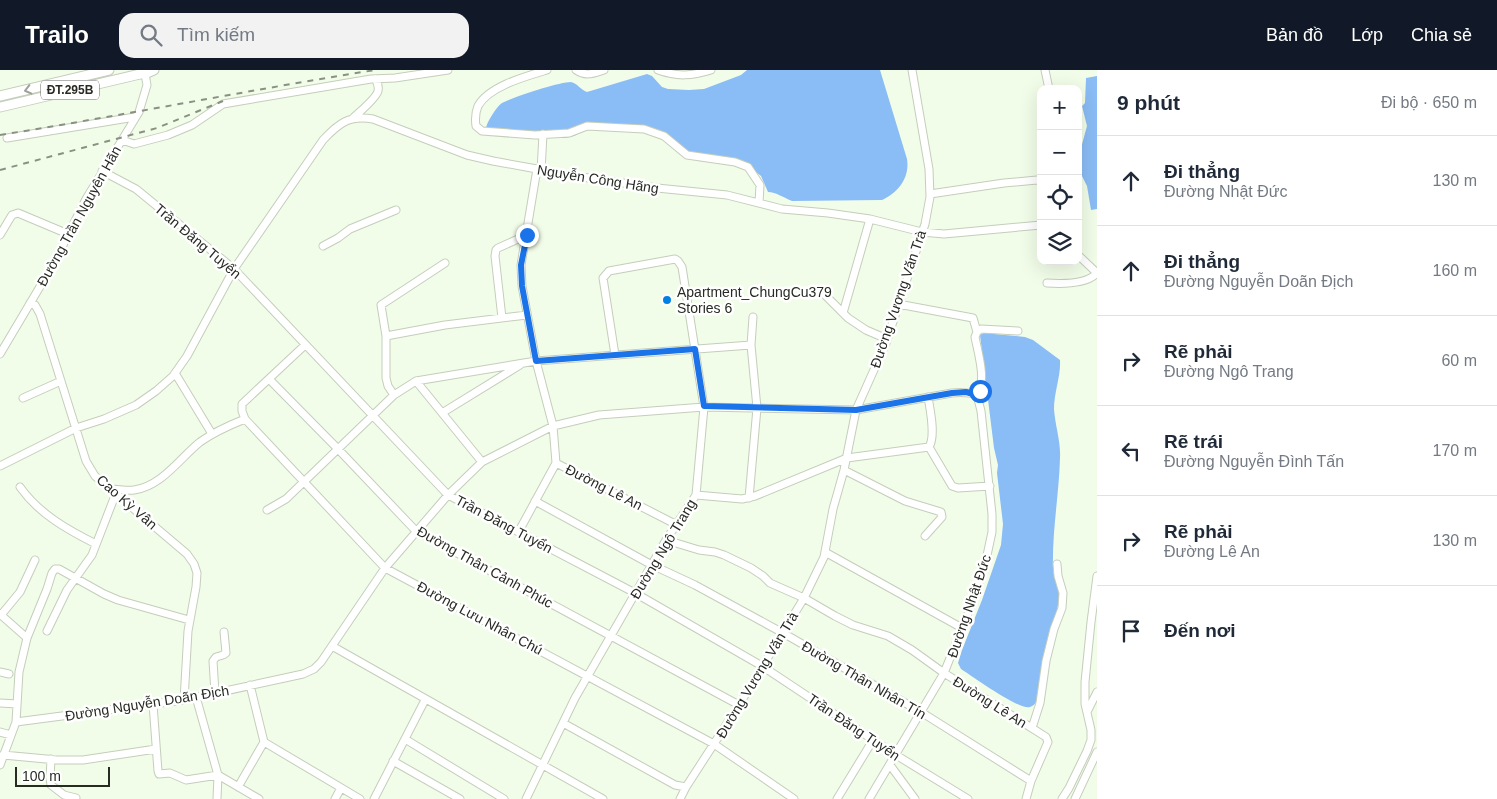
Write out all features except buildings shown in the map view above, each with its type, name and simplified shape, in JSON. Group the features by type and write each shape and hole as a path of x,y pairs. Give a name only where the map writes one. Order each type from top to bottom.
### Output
{"main road":[{"name":"ĐT.295B","path":"0,96 109,70"},
{"name":"ĐT.295B","path":"0,107 146,71"}],"street":[{"path":"122,140 134,144 168,135 192,124 223,104 375,79 448,70"},
{"path":"546,70 501,87 488,95 479,105 475,116 476,126 482,131 535,135 569,133 587,126 644,129 664,136 687,154 735,162 748,167 760,185 759,203"},
{"path":"576,70 589,75 604,70"},
{"path":"658,70 670,74 696,75 711,70"},
{"name":"Đường Vương Văn Trà","path":"680,799 804,598 824,557 856,410 887,339 925,224 930,194 929,168 912,70"},
{"path":"1045,70 1048,85"},
{"name":"Đường Trần Nguyên Hãn","path":"0,354 2,342 30,303 54,264 86,199 139,112 147,86 146,71"},
{"path":"352,120 377,95 379,90 375,79"},
{"path":"7,138 135,117"},
{"name":"Nguyễn Công Hãng","path":"0,466 76,428 104,419 136,405 156,391 175,373 187,356 234,269 323,140 333,129 347,121 360,117 373,119 468,155 493,162 657,188 727,196 782,209 870,219 922,232 944,234 1037,225"},
{"name":"Đường Lê An","path":"543,134 539,170 521,265 522,286 536,361 553,426 556,463 677,525"},
{"name":"Trần Đăng Tuyển","path":"102,171 136,190 234,269 448,495 635,594 762,666 896,755 968,799"},
{"path":"930,194 1037,180"},
{"path":"323,246 342,236 350,229 396,210"},
{"path":"0,236 12,215 18,213 68,234"},
{"path":"843,313 870,219"},
{"path":"502,318 495,259 496,250 527,235"},
{"name":"Đường Ngô Trang","path":"526,799 575,698 666,540 696,495 704,406 682,267 678,261 674,259 609,271 605,274 603,278 615,355"},
{"path":"1048,283 1062,284 1092,278 1097,273 1082,259"},
{"path":"394,394 388,386 386,378 386,336 381,305 445,263"},
{"path":"824,294 843,313 866,330 887,339"},
{"name":"Cao Kỳ Vân","path":"30,303 35,305 40,314 86,461 95,476 187,554 194,564 197,573 196,587 189,620 184,700"},
{"path":"856,410 928,396 966,392 977,395 982,384 975,337 977,332 973,318 898,304"},
{"path":"386,336 445,325 527,315"},
{"path":"749,498 756,408 751,344 753,318"},
{"path":"977,332 981,330 1018,331"},
{"path":"267,510 286,499 394,394 416,381 536,361 751,344"},
{"path":"47,631 60,602 86,565 96,544 113,491 143,488 155,482 200,442 212,434 245,419 242,404 305,345"},
{"path":"442,413 524,363"},
{"path":"175,373 212,434"},
{"name":"Đường Thân Cảnh Phúc","path":"269,379 416,531 739,705"},
{"path":"23,398 61,381"},
{"path":"416,381 482,462"},
{"name":"Đường Nhật Đức","path":"869,799 944,673 973,601 990,542 992,514 990,486 981,411 977,395"},
{"path":"928,396 932,436 932,443 929,447"},
{"name":"Đường Nguyễn Doãn Địch","path":"16,722 184,700 303,674 314,668 321,662 385,568 448,495 482,462 553,426 599,415 704,406 856,410"},
{"name":"Đường Lưu Nhân Chú","path":"245,419 385,568 714,744 794,799"},
{"path":"929,447 952,486 961,488 990,486"},
{"path":"696,495 749,498 847,458 929,447"},
{"path":"519,532 556,463"},
{"path":"844,470 905,500 941,512 942,517 925,536"},
{"path":"20,487 38,508 62,526 96,544"},
{"name":"Đường Thân Nhân Tín","path":"535,500 652,565 695,585 783,633 921,712 1031,781"},
{"name":"Đường Lê An","path":"666,540 699,550 715,552 751,568 770,583 804,598 853,625 888,636 1046,736 1048,742 1031,781"},
{"path":"825,552 962,628"},
{"path":"27,638 0,614 20,592 35,560"},
{"path":"1032,728 1040,703 1046,661 1062,608 1063,593 1057,564"},
{"path":"0,765 16,722 19,672 27,638 55,569 76,577 118,600 189,620"},
{"path":"1062,799 1091,740 1086,704 1086,682 1097,576"},
{"path":"1091,622 1097,612"},
{"path":"215,693 213,662 216,657 226,653 224,632"},
{"path":"332,646 603,799"},
{"path":"0,672 9,674"},
{"path":"238,787 264,742 250,685"},
{"path":"1087,712 1097,692"},
{"path":"196,697 218,775 217,799"},
{"path":"374,799 425,700"},
{"path":"0,703 17,704"},
{"path":"153,704 159,774 170,773 186,780 218,775 258,799"},
{"path":"563,723 675,785 686,787"},
{"path":"0,732 11,735"},
{"path":"405,739 504,799"},
{"path":"837,799 873,740"},
{"path":"264,742 360,799"},
{"path":"4,755 83,760 156,749"},
{"path":"1075,799 1097,752"},
{"path":"51,759 51,786 64,794 76,798"},
{"path":"393,761 460,799"},
{"path":"890,765 915,799"},
{"path":"1026,799 1031,781"},
{"path":"335,799 341,788"}],"water":[{"path":"747,70 880,70 907,159 907,172 902,184 882,200 792,201 768,192 761,176 756,172 740,165 692,158 663,135 602,128 588,129 565,138 491,134 486,129 492,115 502,103 557,84 571,82 587,92 647,74 652,76 662,87 668,89 704,89 741,75"},
{"path":"1097,76 1097,209 1091,210 1087,186 1082,176 1082,144 1087,126 1082,106 1085,103 1086,78"},
{"path":"984,333 1025,337 1033,340 1060,360 1054,409 1060,452 1053,554 1053,571 1059,591 1059,600 1038,696 1033,706 1030,707 1017,704 996,692 961,669 958,663 1001,545 1003,524 997,473 998,465 994,448 980,335"}],"railway":[{"path":"0,135 375,70"},
{"path":"0,170 157,128 223,101"}],"place":[{"name":"Apartment_ChungCu379 Stories 6","path":"667,300"}],"route":[{"path":"527,235 521,265 522,286 536,361 695,349 704,406 856,410 952,393 966,392 977,395 980,391"}]}
